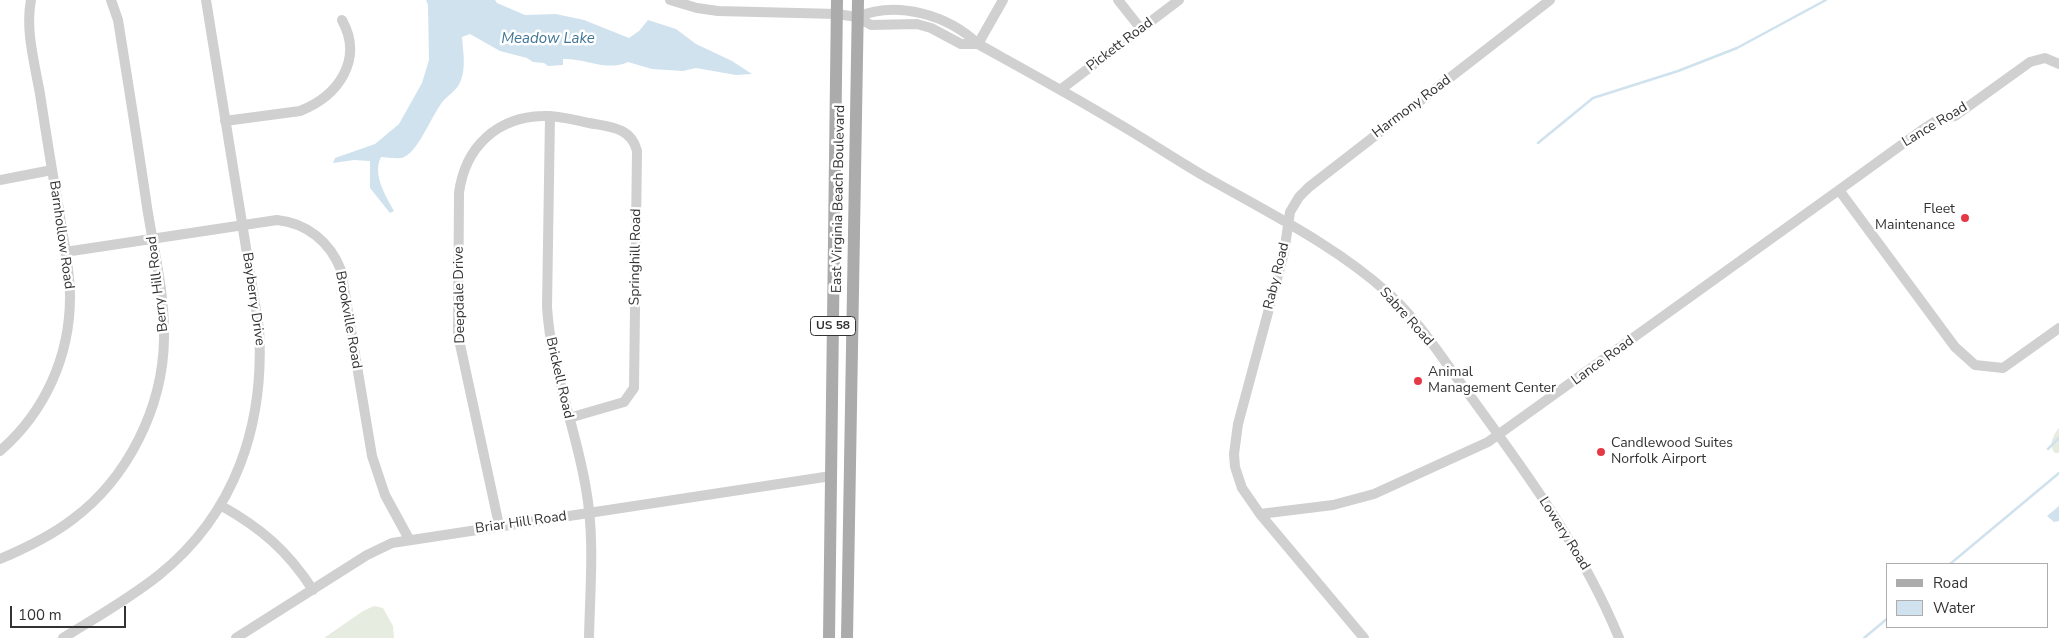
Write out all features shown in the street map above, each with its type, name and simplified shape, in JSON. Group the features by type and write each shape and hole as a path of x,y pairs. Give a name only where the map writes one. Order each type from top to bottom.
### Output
{"main road":[{"name":"East Virginia Beach Boulevard","path":"829,638 837,0"},
{"name":"East Virginia Beach Boulevard","path":"847,638 858,0"}],"street":[{"name":"Barnhollow Road","path":"0,451 38,408 48,390 61,358 66,336 70,297 65,252 35,63 30,19 31,0"},
{"name":"Berry Hill Road","path":"0,559 35,544 75,518 110,483 140,437 159,384 164,340 161,292 118,20 111,0"},
{"name":"Bayberry Drive","path":"63,638 159,575 194,542 220,504 241,466 258,404 260,376 259,328 206,0"},
{"name":"Raby Road","path":"670,0 697,8 718,11 837,14 858,17 871,25 917,24 932,28 961,44 978,44 1288,224 1284,253 1238,424 1234,447 1237,478 1260,514 1364,638"},
{"path":"978,44 1003,0"},
{"path":"1118,0 1141,29"},
{"name":"Pickett Road","path":"1060,90 1180,0"},
{"name":"Harmony Road","path":"1288,224 1294,204 1309,187 1550,0"},
{"path":"225,121 300,110 317,103 332,92 344,77 350,59 350,38 342,20"},
{"name":"Lance Road","path":"1260,514 1333,505 1374,494 1499,436 1922,130 1940,119 1955,116 2030,62 2045,58 2059,64"},
{"name":"Springhill Road","path":"550,116 622,130 632,138 637,151 634,388 624,402 568,418"},
{"name":"Brickell Road","path":"550,116 546,307 552,356 586,487 590,513 589,638"},
{"name":"Deepdale Drive","path":"499,525 458,335 460,180 468,159 484,138 493,130 517,119 550,116"},
{"path":"0,180 52,170"},
{"path":"1839,190 1955,347 1975,365 2003,368 2059,328"},
{"name":"Brookville Road","path":"65,252 277,220 298,224 324,242 337,260 342,279 372,456 385,495 409,539"},
{"name":"Sabre Road","path":"1288,224 1340,256 1398,303 1422,330 1499,436"},
{"name":"Lowery Road","path":"1499,436 1577,550 1597,588 1619,638"},
{"name":"Briar Hill Road","path":"236,638 379,548 409,539 831,476"},
{"path":"220,504 244,518 278,544 313,590"}],"shaded area":[{"path":"2059,428 2059,453 2055,453 2052,447 2052,440"},
{"path":"374,606 383,608 393,626 394,638 324,638 363,611"}],"water":[{"name":"Meadow Lake","path":"426,0 495,0 497,3 525,15 556,14 584,20 629,38 639,31 648,20 676,29 696,44 732,61 752,74 736,75 696,68 683,71 652,69 628,62 612,66 571,59 563,59 563,65 548,66 544,63 533,62 527,58 500,51 470,34 462,37 464,59 461,80 458,86 444,100 410,153 399,158 381,157 378,171 379,178 394,211 390,213 370,188 370,161 354,160 333,163 335,158 375,144 399,124 422,83 429,60 428,5"},
{"path":"2059,506 2059,521 2054,522 2047,516"}],"waterway":[{"path":"1538,143 1593,98 1678,71 1737,48 1826,0"},
{"path":"2048,449 2059,438"},
{"path":"1951,563 2059,473"},
{"path":"1864,638 1886,620"}],"place":[{"name":"Fleet Maintenance","path":"1965,218"},
{"name":"Animal Management Center","path":"1418,381"},
{"name":"Candlewood Suites Norfolk Airport","path":"1601,452"}]}
